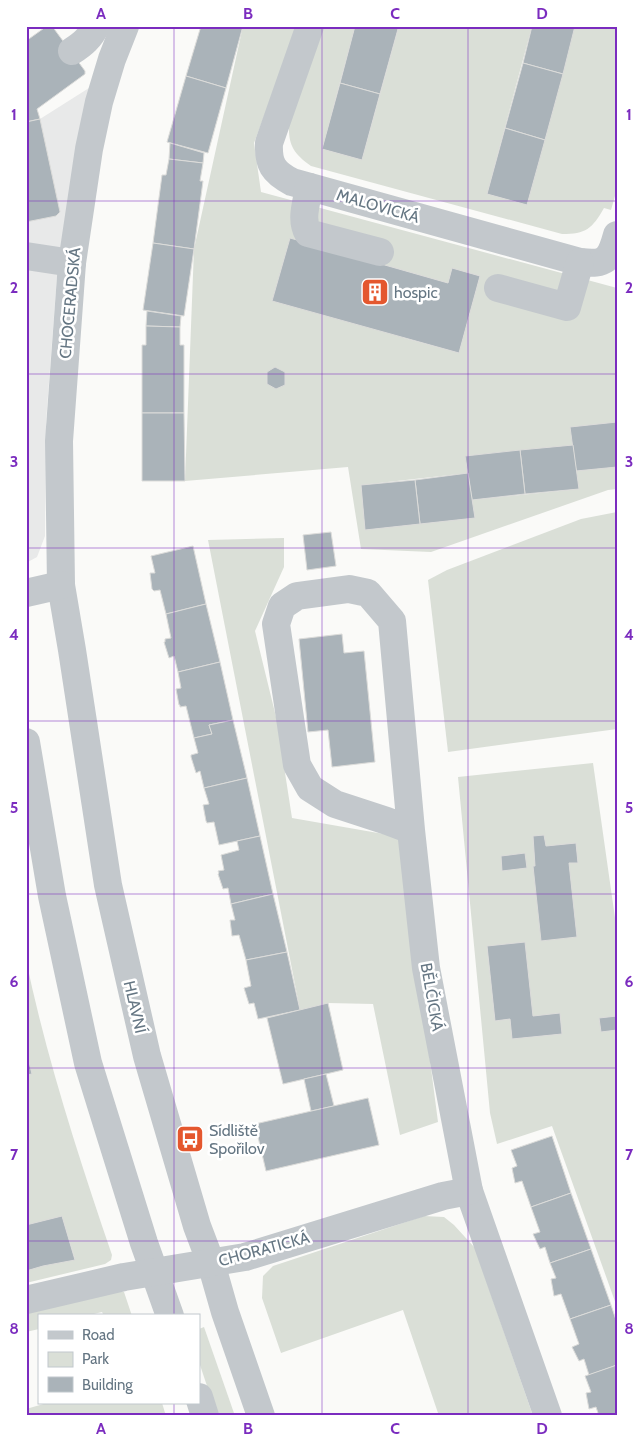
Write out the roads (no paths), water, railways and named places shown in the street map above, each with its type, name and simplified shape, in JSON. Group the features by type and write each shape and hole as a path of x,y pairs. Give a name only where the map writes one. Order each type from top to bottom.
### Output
{"street":[{"path":"72,51 86,42 96,26"},
{"name":"CHOCERADSKÁ","path":"61,585 59,441 72,263 89,149 99,102 112,59 125,26"},
{"name":"MALOVICKÁ","path":"310,26 269,143 269,156 273,167 280,176 292,182 580,262 591,263 607,259 612,252 617,235"},
{"path":"310,187 304,218 304,226 308,233 380,252"},
{"path":"26,256 72,263"},
{"path":"498,288 567,307 580,262"},
{"path":"26,593 61,585"},
{"name":"HLAVNÍ","path":"61,585 108,885 147,1056 225,1312 261,1416"},
{"name":"BĚLČICKÁ","path":"411,830 335,804 310,788 297,765 276,624 282,606 297,596 349,588 368,593 392,621 426,968 469,1191 548,1416"},
{"path":"26,742 52,896 88,1063 154,1272 169,1314"},
{"name":"CHORATICKÁ","path":"26,1300 124,1277 245,1257 443,1196 469,1191"},
{"path":"200,1400 205,1416"}],"place":[{"name":"hospic","path":"375,292"},
{"name":"Sídliště Spořilov","path":"190,1139"}]}
